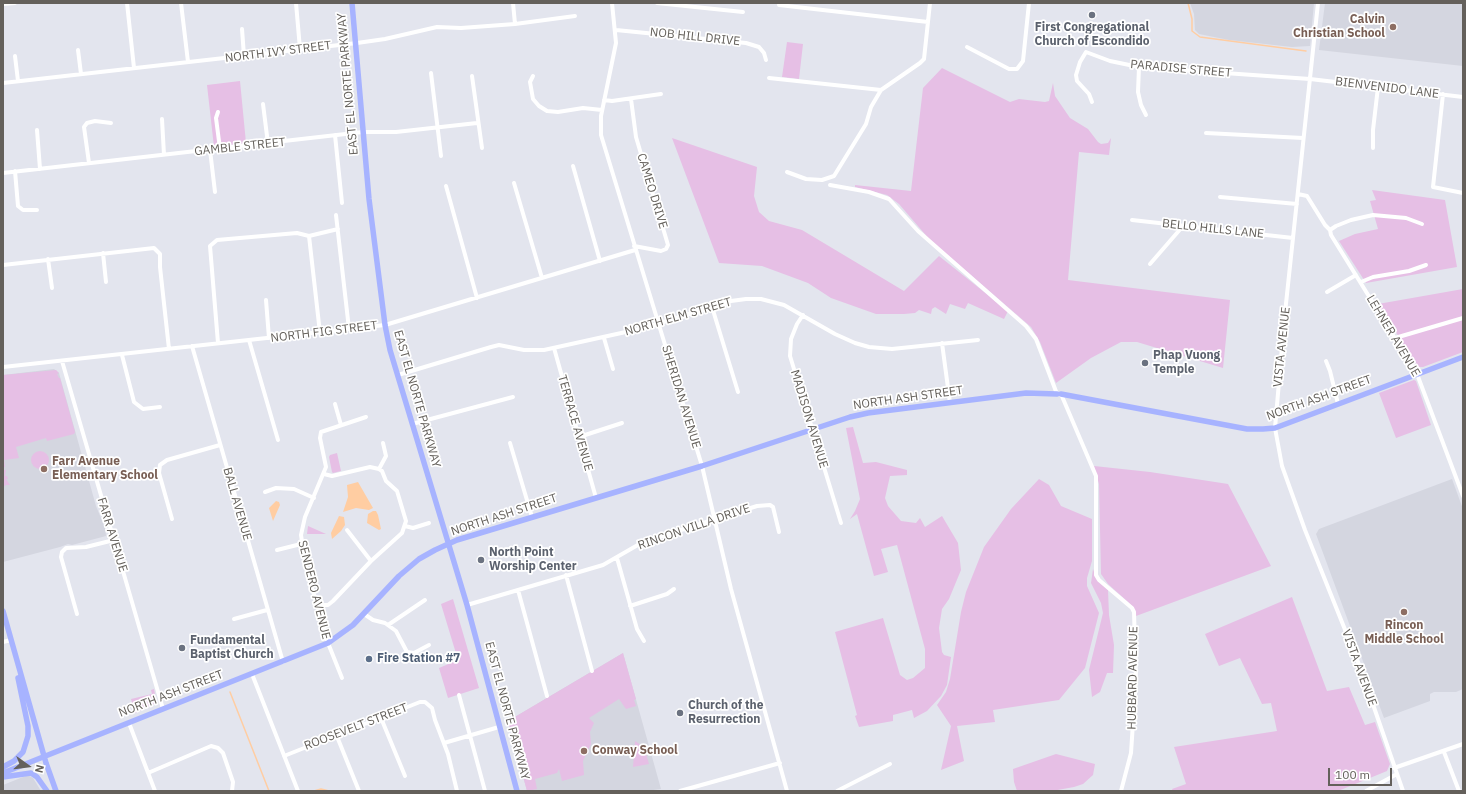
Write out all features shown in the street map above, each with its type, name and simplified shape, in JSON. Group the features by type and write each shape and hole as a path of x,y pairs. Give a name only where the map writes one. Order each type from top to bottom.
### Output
{"main road":[{"name":"EAST EL NORTE PARKWAY","path":"352,3 357,43 369,199 385,325 412,424 467,605 517,791"},
{"name":"NORTH ASH STREET","path":"3,773 328,643 353,625 409,567 430,552 448,544 702,466 842,419 868,413 1026,393 1059,394 1247,429 1275,428 1463,357"},
{"path":"3,611 44,756 56,791"},
{"path":"3,767 14,761 22,752 29,731 11,640"},
{"path":"3,777 26,773 34,774 47,791"}],"street":[{"path":"3,4 15,3"},
{"path":"127,3 134,68"},
{"path":"181,3 188,62"},
{"path":"296,3 300,49"},
{"path":"513,3 515,24"},
{"name":"SHERIDAN AVENUE","path":"612,3 616,30 616,48 602,110 601,135 702,466 738,617 787,791"},
{"path":"657,3 743,12"},
{"path":"787,172 806,179 822,180 834,176 866,124 871,107 881,90 920,64 924,59 930,3"},
{"path":"967,47 1009,69 1017,69 1023,61 1029,3"},
{"name":"VISTA AVENUE","path":"1318,3 1303,138 1275,428 1284,472 1307,536 1360,667 1403,791"},
{"path":"779,6 928,22"},
{"name":"NORTH IVY STREET","path":"3,83 357,43 385,39 437,27 461,28 515,24 575,16"},
{"path":"242,29 244,56"},
{"name":"NOB HILL DRIVE","path":"616,30 746,43 759,47 764,53 766,60"},
{"path":"78,50 81,74"},
{"name":"PARADISE STREET","path":"1092,102 1089,94 1077,81 1076,74 1080,62 1086,52 1110,61 1140,67 1310,78"},
{"path":"15,56 18,81"},
{"path":"1140,67 1138,92 1146,115"},
{"path":"431,73 441,156"},
{"path":"472,76 477,123 482,148"},
{"path":"533,76 530,82 533,99 547,111 558,112 583,108 602,110"},
{"path":"769,78 881,90"},
{"name":"BIENVENIDO LANE","path":"1310,78 1463,97"},
{"path":"1373,148 1373,130 1378,87"},
{"path":"604,100 612,101 661,94"},
{"path":"1442,94 1433,187 1463,193"},
{"name":"CAMEO DRIVE","path":"630,99 636,137 668,245 666,249 661,251 635,248"},
{"path":"263,104 268,144"},
{"path":"218,112 216,118 220,149"},
{"path":"162,119 164,155"},
{"path":"89,163 84,127 87,123 95,121 111,124"},
{"name":"GAMBLE STREET","path":"3,173 363,132 396,132 477,123"},
{"path":"37,130 40,169"},
{"path":"1206,132 1303,138"},
{"path":"335,136 342,203"},
{"path":"210,150 215,192"},
{"path":"573,166 600,261"},
{"path":"15,171 18,206 23,210 37,210"},
{"path":"514,183 542,278"},
{"name":"HUBBARD AVENUE","path":"830,185 868,192 889,199 918,231 1026,326 1036,339 1096,476 1096,575 1099,580 1132,608 1134,612 1136,678 1131,753 1121,791"},
{"path":"446,186 477,298"},
{"name":"LEHNER AVENUE","path":"1298,194 1308,196 1417,374 1463,496"},
{"path":"1220,197 1297,204"},
{"path":"336,215 349,329"},
{"path":"1330,230 1351,220 1373,215 1406,218 1422,224"},
{"name":"BELLO HILLS LANE","path":"1132,220 1293,238"},
{"path":"1150,264 1183,226"},
{"path":"218,344 210,246 214,242 297,233 309,236 338,229"},
{"path":"309,236 320,333"},
{"path":"3,265 137,250 150,247 158,249 160,254 160,267 169,349"},
{"name":"NORTH FIG STREET","path":"3,368 385,325 600,261 635,248"},
{"path":"103,253 106,282"},
{"path":"48,259 52,288"},
{"path":"1361,282 1373,278 1410,271 1426,265"},
{"path":"1328,292 1356,275"},
{"name":"NORTH ELM STREET","path":"398,375 491,347 504,346 530,350 544,350 644,328 658,322 731,301 761,299 784,305 834,334 869,347 892,349 978,340"},
{"path":"266,300 269,338"},
{"path":"712,307 738,392"},
{"name":"MADISON AVENUE","path":"803,315 797,324 791,339 790,356 841,523"},
{"path":"1395,338 1463,318"},
{"path":"604,338 613,369"},
{"path":"249,340 278,440"},
{"path":"942,343 950,403"},
{"name":"BALL AVENUE","path":"192,346 282,662"},
{"name":"TERRACE AVENUE","path":"554,348 596,498"},
{"path":"122,355 134,402 143,409 160,407"},
{"name":"FARR AVENUE","path":"62,361 163,709"},
{"path":"1326,361 1338,404"},
{"path":"412,424 513,397"},
{"path":"335,404 341,425 366,417"},
{"path":"579,437 622,423"},
{"name":"SENDERO AVENUE","path":"341,425 321,432 320,438 326,461 324,474 302,526 301,544 328,643 342,678"},
{"path":"379,469 386,456 383,443"},
{"path":"510,443 532,518"},
{"path":"172,519 159,473 160,465 167,460 220,445"},
{"path":"317,605 328,605 333,601 371,561 402,533 405,526 405,517 397,491 386,481 382,471 379,469 370,467 332,476 324,474"},
{"path":"265,492 276,488 294,489 314,498"},
{"name":"RINCON VILLA DRIVE","path":"467,605 603,565 643,542 764,504 773,507 780,532"},
{"path":"405,526 413,528 429,523"},
{"path":"348,530 371,561"},
{"path":"77,614 61,557 62,552 66,548 86,547 114,540"},
{"path":"277,550 301,544"},
{"path":"617,558 637,629 644,641"},
{"path":"566,576 592,671"},
{"path":"518,590 547,696"},
{"path":"630,606 667,594 674,590"},
{"path":"388,625 425,600"},
{"path":"234,619 267,610"},
{"path":"364,614 373,620 388,625 396,631 407,652 414,653 429,645"},
{"path":"3,642 11,640"},
{"path":"252,674 298,791"},
{"path":"458,695 485,791"},
{"name":"ROOSEVELT STREET","path":"284,756 336,734 420,702 428,704 432,708 444,742"},
{"path":"381,718 405,776"},
{"path":"129,723 156,791"},
{"path":"457,791 444,742 499,727"},
{"path":"336,734 359,791"},
{"path":"1394,768 1444,752 1463,744"},
{"path":"148,773 211,746 218,748 223,753 233,782 232,791"},
{"path":"1444,752 1459,791"},
{"path":"681,791 780,764"},
{"path":"837,791 890,764"},
{"path":"1366,791 1397,774"}],"shaded area":[{"name":"Calvin Christian School","path":"1190,3 1314,3 1310,46 1292,47 1229,40 1199,34 1195,30 1194,14"},
{"name":"Calvin Christian School","path":"1325,3 1463,3 1463,66 1319,50"},
{"path":"787,42 803,44 799,79 782,77"},
{"path":"942,68 1010,102 1019,99 1045,102 1049,101 1053,83 1055,96 1070,118 1088,129 1101,144 1108,143 1111,138 1109,155 1079,152 1068,280 1230,300 1223,368 1137,342 1121,342 1091,358 1056,383 1040,342 1031,327 930,240 899,204 887,195 855,187 855,185 911,191 923,88"},
{"path":"240,81 246,143 214,147 207,85"},
{"path":"672,138 757,167 754,196 759,212 769,221 802,230 904,291 939,256 1008,311 1004,319 968,303 965,309 950,304 946,314 935,307 932,309 931,314 919,310 915,313 876,314 831,298 808,283 762,266 719,263"},
{"path":"1372,190 1445,200 1457,267 1366,283 1339,241 1355,234 1378,229 1370,201 1376,200"},
{"path":"1463,289 1463,352 1423,367 1418,367 1378,304"},
{"name":"Farr Avenue Elementary School","path":"54,369 59,373 96,506 105,528 106,536 72,545 68,544 3,562 3,375"},
{"path":"56,370 59,373 57,374 60,378 75,432 74,434 47,441 46,438 16,447 19,458 4,460 5,467 3,467 3,375"},
{"path":"1414,380 1416,381 1431,425 1396,438 1379,393"},
{"path":"853,427 863,463 876,462 907,470 907,475 890,476 885,498 888,506 901,521 916,523 920,518 925,527 942,516 958,543 961,570 949,599 942,609 939,628 942,652 944,655 951,657 947,685 941,696 927,711 914,718 912,710 893,715 893,721 859,727 835,632 883,618 900,675 907,680 913,678 925,668 925,649 897,545 881,549 888,572 874,576 857,514 850,519 860,499 846,428"},
{"path":"40,451 46,454 49,460 46,466 40,469 34,466 31,460 34,454"},
{"path":"337,453 341,471 333,473 329,457 330,455"},
{"path":"1094,466 1150,472 1228,484 1271,566 1136,616 1129,603 1108,584 1101,574 1099,484"},
{"path":"3,468 6,470 5,476 7,476 8,479 6,479 10,485 3,487"},
{"path":"1039,479 1049,485 1061,506 1092,519 1092,561 1087,578 1087,586 1099,613 1085,668 1059,700 993,710 995,722 957,726 964,761 941,770 951,726 937,705 946,692 950,679 961,612 966,592 984,547 1011,509"},
{"name":"Rincon Middle School","path":"1452,479 1463,509 1463,689 1456,692 1434,692 1430,694 1430,701 1384,718 1316,534 1319,529"},
{"path":"358,482 373,508 369,510 356,508 343,512 348,497 347,485"},
{"path":"276,501 279,502 280,505 273,521 269,508"},
{"path":"376,511 378,515 381,529 379,530 367,523 368,514"},
{"path":"339,516 344,517 345,525 332,539 331,533"},
{"path":"308,526 326,534 307,534"},
{"path":"1093,569 1095,575 1108,590 1109,615 1114,645 1113,673 1107,673 1100,692 1092,697 1089,670 1103,613 1101,603 1091,583"},
{"path":"1292,597 1327,691 1349,687 1365,725 1375,722 1390,764 1387,771 1338,791 1173,791 1172,789 1186,784 1174,747 1277,731 1271,703 1262,704 1240,658 1219,666 1205,634"},
{"path":"453,599 479,688 448,698 439,668 458,660 441,604"},
{"name":"Conway School","path":"623,653 661,789 646,791 527,791 508,721"},
{"path":"623,653 636,699 634,700 636,706 626,709 619,699 589,718 594,723 590,732 591,744 583,761 584,775 562,781 559,769 557,773 535,779 537,789 527,791 508,721"},
{"path":"154,689 156,700 154,704 135,713 131,699 152,694 151,690"},
{"path":"635,741 644,747 649,764 633,767"},
{"path":"1056,754 1095,764 1093,775 1083,784 1074,787 1052,791 1017,791 1014,782 1013,769"},
{"path":"28,775 33,778 41,791 3,791 3,785"}],"waterway":[{"path":"1188,3 1192,19 1192,31 1200,37 1306,51"},
{"path":"230,692 269,791"},
{"path":"314,791 321,789 329,791"}],"place":[{"name":"First Congregational Church of Escondido","path":"1092,15"},
{"name":"Calvin Christian School","path":"1393,27"},
{"name":"Phap Vuong Temple","path":"1145,363"},
{"name":"Farr Avenue Elementary School","path":"44,469"},
{"name":"North Point Worship Center","path":"481,560"},
{"name":"Rincon Middle School","path":"1404,612"},
{"name":"Fundamental Baptist Church","path":"182,648"},
{"name":"Fire Station #7","path":"369,659"},
{"name":"Church of the Resurrection","path":"680,713"},
{"name":"Conway School","path":"584,751"}]}
